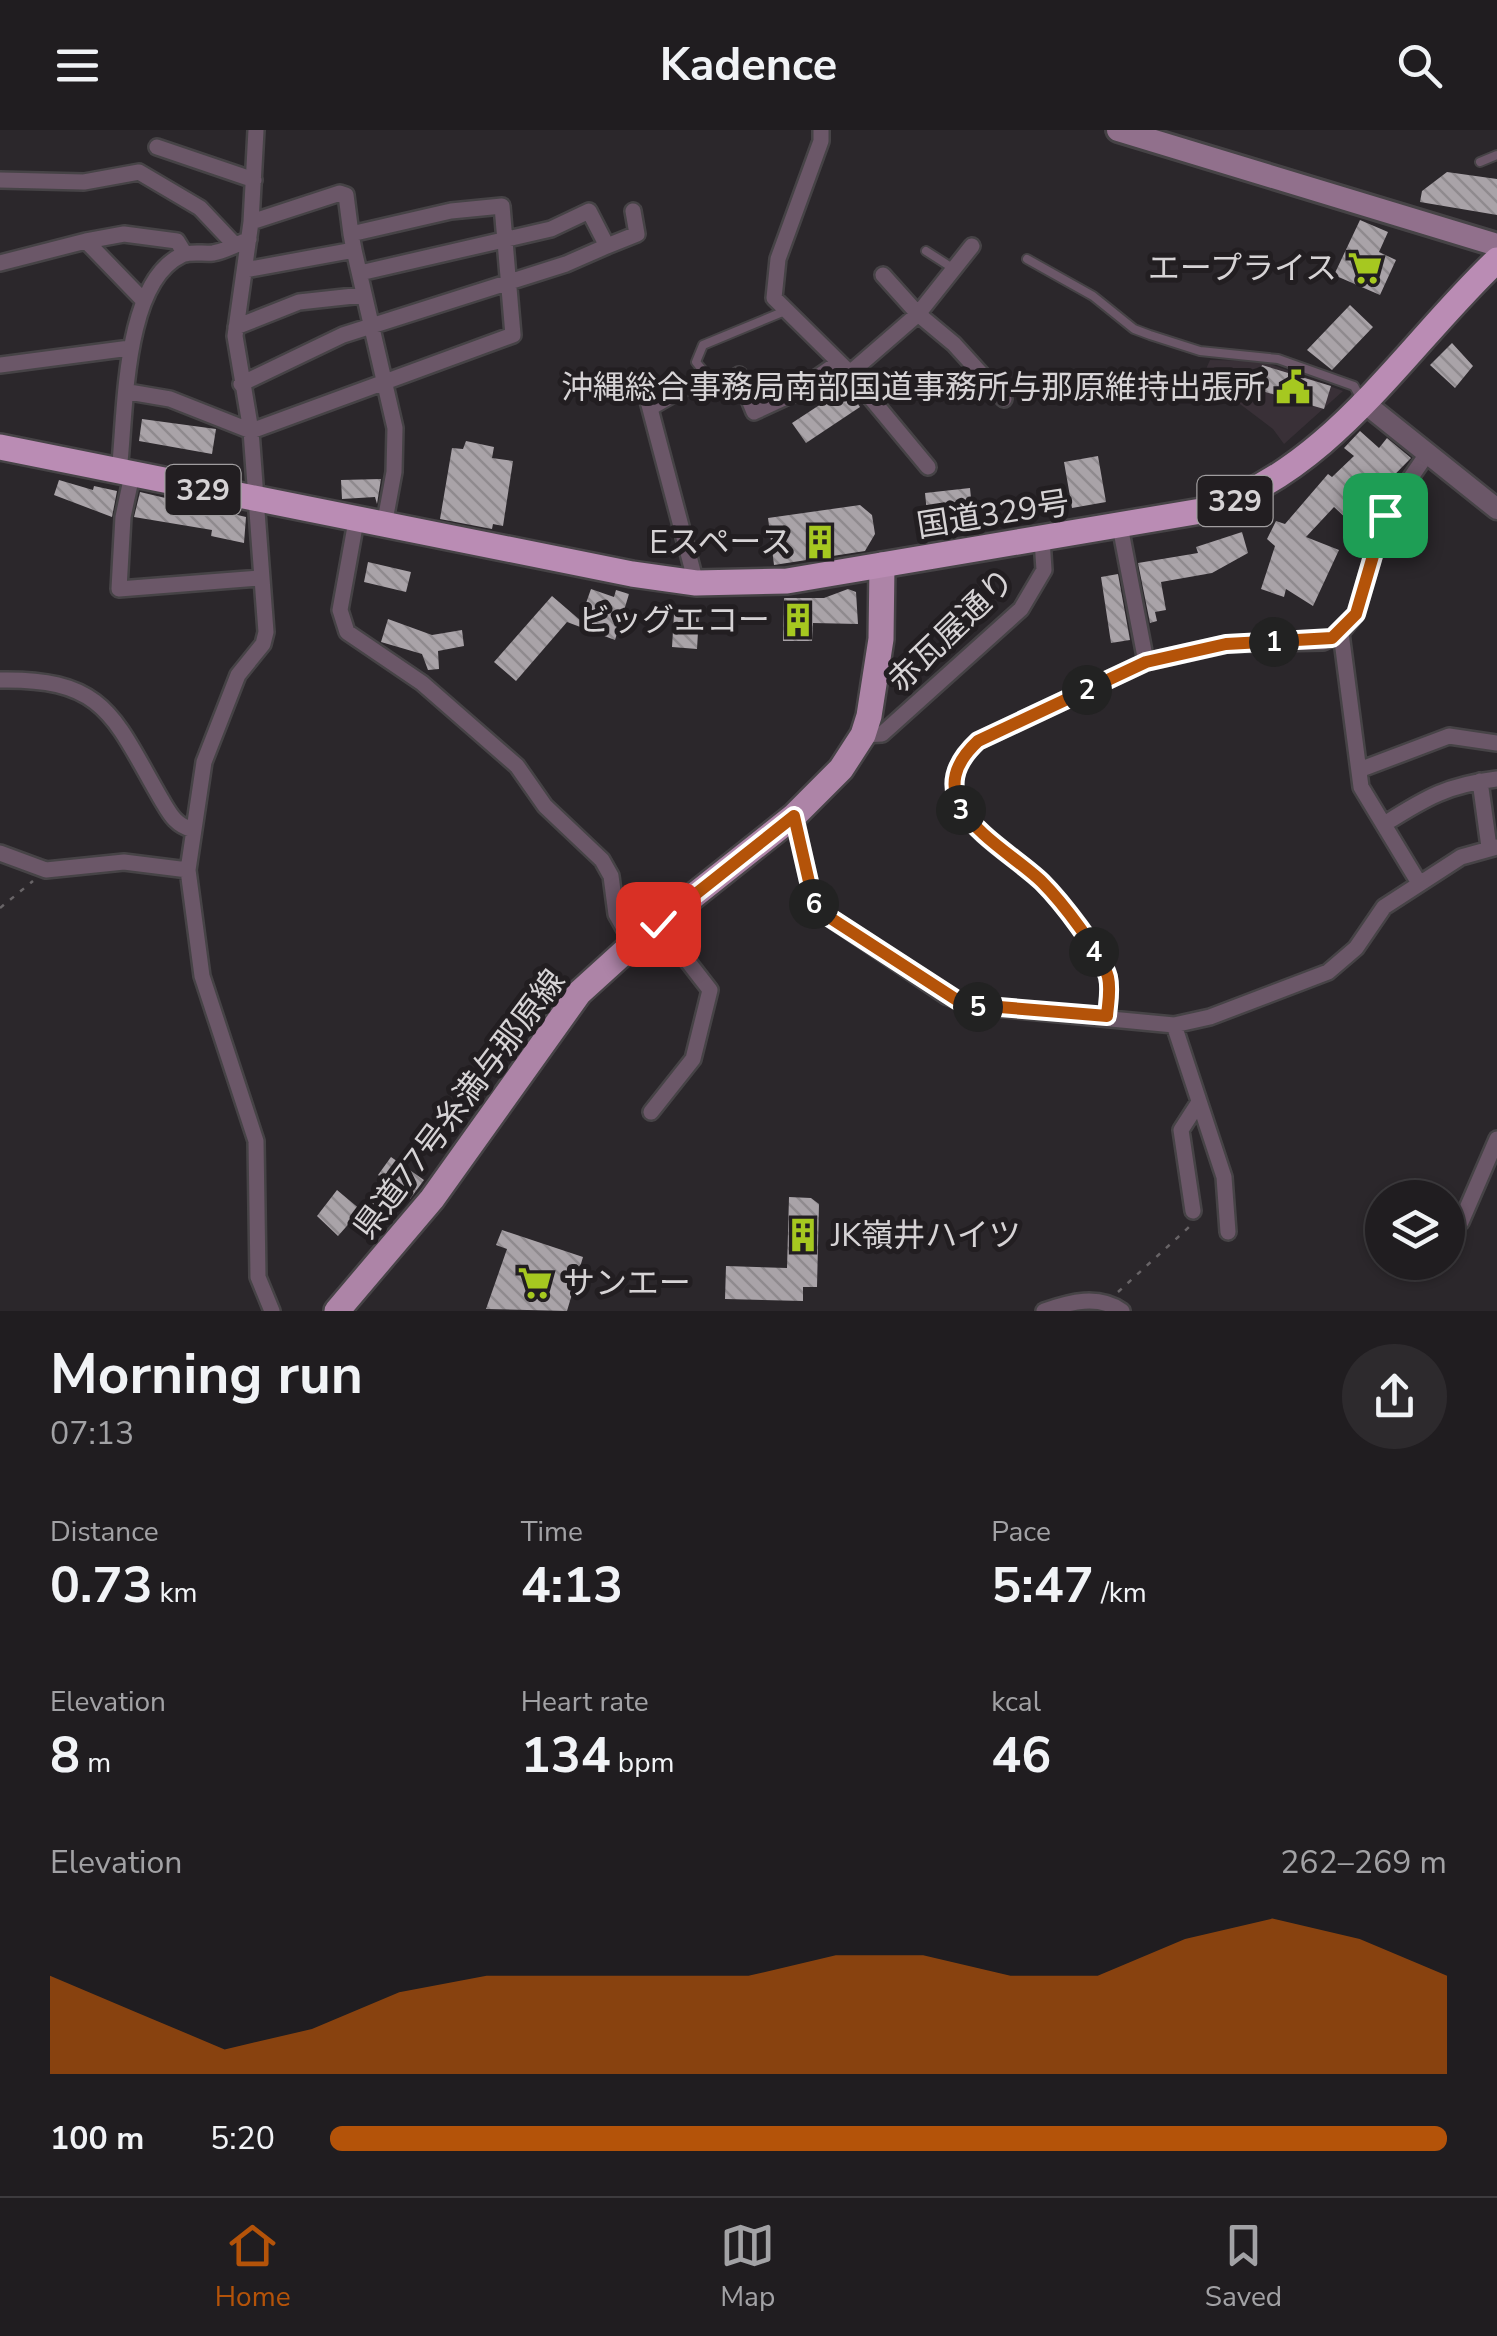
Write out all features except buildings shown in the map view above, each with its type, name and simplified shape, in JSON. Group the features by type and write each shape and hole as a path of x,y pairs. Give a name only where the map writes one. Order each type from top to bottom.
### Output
{"highway":[{"name":"国道329号","path":"395,529 696,583 787,581 1202,511 1250,495 1302,460 1497,260"},
{"name":"329","path":"0,447 395,529"}],"main road":[{"path":"1118,130 1497,245"},
{"name":"県道77号糸満与那原線","path":"337,1311 432,1199 579,993 633,944 794,816 842,769 863,736 881,640 882,564"}],"street":[{"path":"256,130 254,180 245,235 246,270 236,326 258,501 266,632 263,644 238,675 204,762 188,870 202,976 256,1141 258,1277 272,1311"},
{"path":"821,130 822,141 788,228 772,285 774,298 844,368 928,467"},
{"path":"157,148 254,180"},
{"path":"0,180 84,182 139,172 245,235"},
{"path":"260,578 119,589 130,348 144,300 166,267 184,254 218,252 245,235 340,193 346,196 363,296 395,428 395,529"},
{"path":"129,392 170,400 251,431 383,379 512,335 502,206 451,211 246,270"},
{"path":"360,272 552,229 589,211 608,246"},
{"path":"241,384 371,325 637,234 633,211"},
{"path":"0,263 124,234 178,241 184,254"},
{"path":"86,241 144,300"},
{"path":"738,375 754,412 844,368 918,314 972,246"},
{"path":"883,275 918,314 954,344 1004,400"},
{"path":"236,326 299,302 363,296"},
{"path":"0,364 130,348"},
{"path":"643,382 696,583"},
{"path":"1362,401 1497,508"},
{"path":"1107,1016 1110,987 1100,959 1041,881 968,820 958,798 960,762 978,741 1146,662 1226,644 1323,642 1341,633 1356,614 1385,515 1427,454"},
{"path":"356,521 340,610 347,632 422,682 518,766 545,806 602,860 611,876 616,914 633,944"},
{"path":"1120,526 1146,662"},
{"name":"赤瓦屋通り","path":"863,736 882,734 1022,609 1044,570 1042,539"},
{"path":"1341,633 1362,787 1419,883"},
{"path":"0,680 83,690 114,717 174,821 193,830"},
{"path":"1359,770 1450,736 1497,743"},
{"path":"1386,823 1434,792 1497,780"},
{"path":"794,816 815,908 946,996 974,1006 1174,1025 1210,1017 1328,972 1356,948 1384,907 1461,857 1493,847 1480,781"},
{"path":"0,853 46,870 124,862 188,870"},
{"path":"651,1112 693,1059 710,990 658,924"},
{"path":"1174,1025 1224,1178 1228,1232"},
{"path":"1194,1211 1181,1130 1199,1102"},
{"path":"1465,1213 1497,1139"},
{"path":"1047,1310 1066,1303 1105,1302 1122,1311"}],"lane":[{"path":"1480,162 1497,155"},
{"path":"926,250 954,269"},
{"path":"1027,259 1094,296 1134,329 1200,351 1278,359 1354,386 1362,401"},
{"path":"650,412 708,378 696,362 703,346 785,310"}],"path":[{"path":"0,908 46,870"},
{"path":"1105,1302 1137,1279 1190,1226 1194,1211"}],"shaded area":[{"path":"1210,360 1262,361 1343,391 1284,444 1273,429 1203,376"}],"place":[{"name":"エープライス","path":"1365,268"},
{"name":"沖縄総合事務局南部国道事務所与那原維持出張所","path":"1293,387"},
{"name":"Eスペース","path":"820,542"},
{"name":"ビッグエコー","path":"798,620"},
{"name":"JK嶺井ハイツ","path":"803,1235"},
{"name":"サンエー","path":"535,1283"}],"route":[{"path":"658,924 794,816 815,908 946,996 974,1006 1107,1016 1110,987 1100,959 1041,881 980,835 961,811 957,780 960,762 978,741 1056,707 1132,666 1226,644 1323,642 1341,633 1356,614 1385,515"}]}
